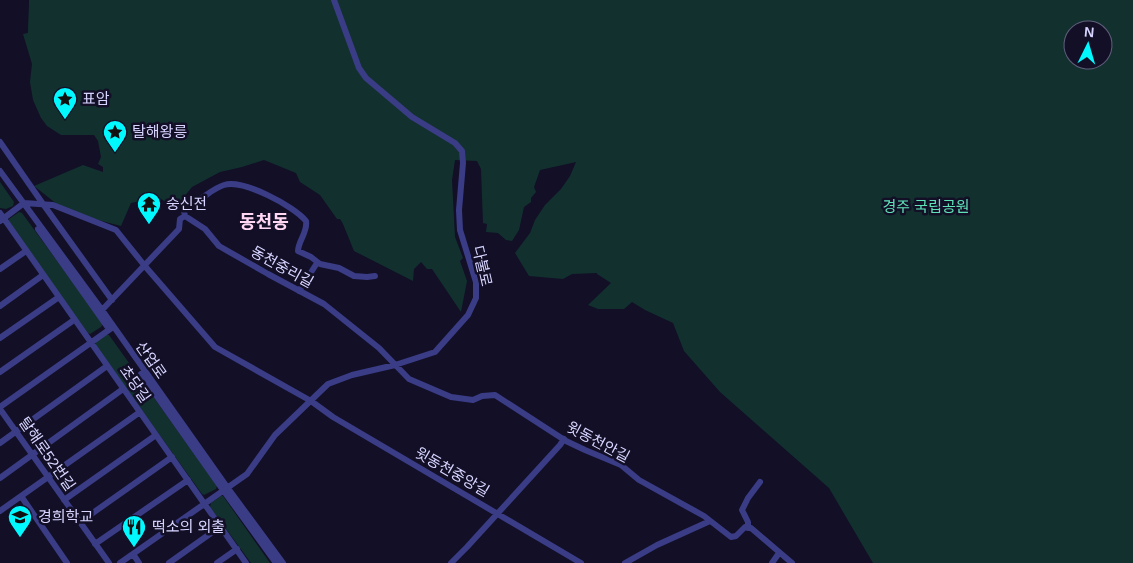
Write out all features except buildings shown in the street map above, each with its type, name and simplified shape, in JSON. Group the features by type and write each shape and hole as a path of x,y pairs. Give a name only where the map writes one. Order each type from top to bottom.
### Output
{"street":[{"name":"다불로","path":"120,563 247,474 275,435 328,384 435,352 468,315 476,298 476,282 460,230 459,210 463,163 462,152 455,143 412,117 366,78 359,68 334,0"},
{"path":"0,142 112,300"},
{"name":"산업로","path":"0,171 22,205 225,488 276,563"},
{"name":"산업로","path":"0,178 102,310 111,328"},
{"path":"102,310 179,229 180,219 185,216 186,206 223,185 233,184 254,188 304,218 307,227 297,250 312,257 317,263 339,268 354,276 375,276"},
{"path":"1,217 22,205"},
{"name":"윗동천중앙길","path":"22,205 53,205 116,230 214,348 311,401 333,417 581,563"},
{"name":"동천중리길","path":"185,216 205,229 219,246 324,304 379,348 395,365"},
{"name":"초당길","path":"1,217 205,502 246,563"},
{"path":"0,269 26,251"},
{"path":"299,290 317,263"},
{"path":"0,306 43,275"},
{"path":"0,338 59,297"},
{"path":"0,372 74,320"},
{"path":"0,408 111,328"},
{"name":"윗동천안길","path":"395,365 409,379 451,397 473,400 482,396 495,395 564,439 621,465 639,480 710,521 731,538 746,527 748,528"},
{"path":"0,443 107,366"},
{"path":"0,478 123,389"},
{"name":"탈해로52번길","path":"0,408 109,563"},
{"path":"0,511 140,412"},
{"path":"64,500 156,435"},
{"path":"452,563 564,439"},
{"path":"80,522 172,457"},
{"path":"95,544 188,480"},
{"path":"760,482 742,510 748,522 748,528 751,528 792,563"},
{"name":"산업로","path":"225,488 283,563"},
{"path":"21,496 67,563"},
{"path":"625,563 657,545 710,521"},
{"path":"169,563 221,526"},
{"path":"217,563 237,549"},
{"path":"772,563 779,553"},
{"path":"132,554 139,563"}],"green space":[{"name":"경주 국립공원","path":"29,0 1133,0 1133,563 873,563 829,488 720,392 684,351 673,323 632,302 624,309 598,309 588,305 611,283 597,273 572,274 563,279 529,276 515,253 530,233 535,220 545,205 561,189 570,176 576,162 540,170 534,187 536,192 531,198 531,202 524,207 519,230 512,241 506,240 498,233 486,232 487,224 483,223 481,169 477,161 455,160 452,180 455,237 463,258 460,261 467,281 461,312 432,269 427,269 421,262 414,269 413,281 354,251 340,219 337,219 320,195 300,182 296,173 264,160 220,172 192,187 175,208 158,197 131,203 121,226 67,212 34,186 83,165 103,172 103,167 98,164 101,157 98,141 94,135 61,135 47,126 41,118 33,100 30,82 32,64 23,34 28,33"},
{"path":"0,182 14,202 13,206 6,209 0,208"},
{"path":"19,212 22,213 103,324 101,327 90,334 88,333 8,223 9,219"},
{"path":"109,335 217,486 216,489 204,495 202,494 95,345 96,342"},
{"path":"223,496 270,563 251,563 210,507 211,503"}],"place":[{"name":"표암","path":"65,120"},
{"name":"탈해왕릉","path":"115,153"},
{"name":"숭신전","path":"149,225"},
{"name":"경희학교","path":"20,538"},
{"name":"떡소의 외출","path":"134,548"}],"district":[{"name":"동천동","path":"264,222"}]}
